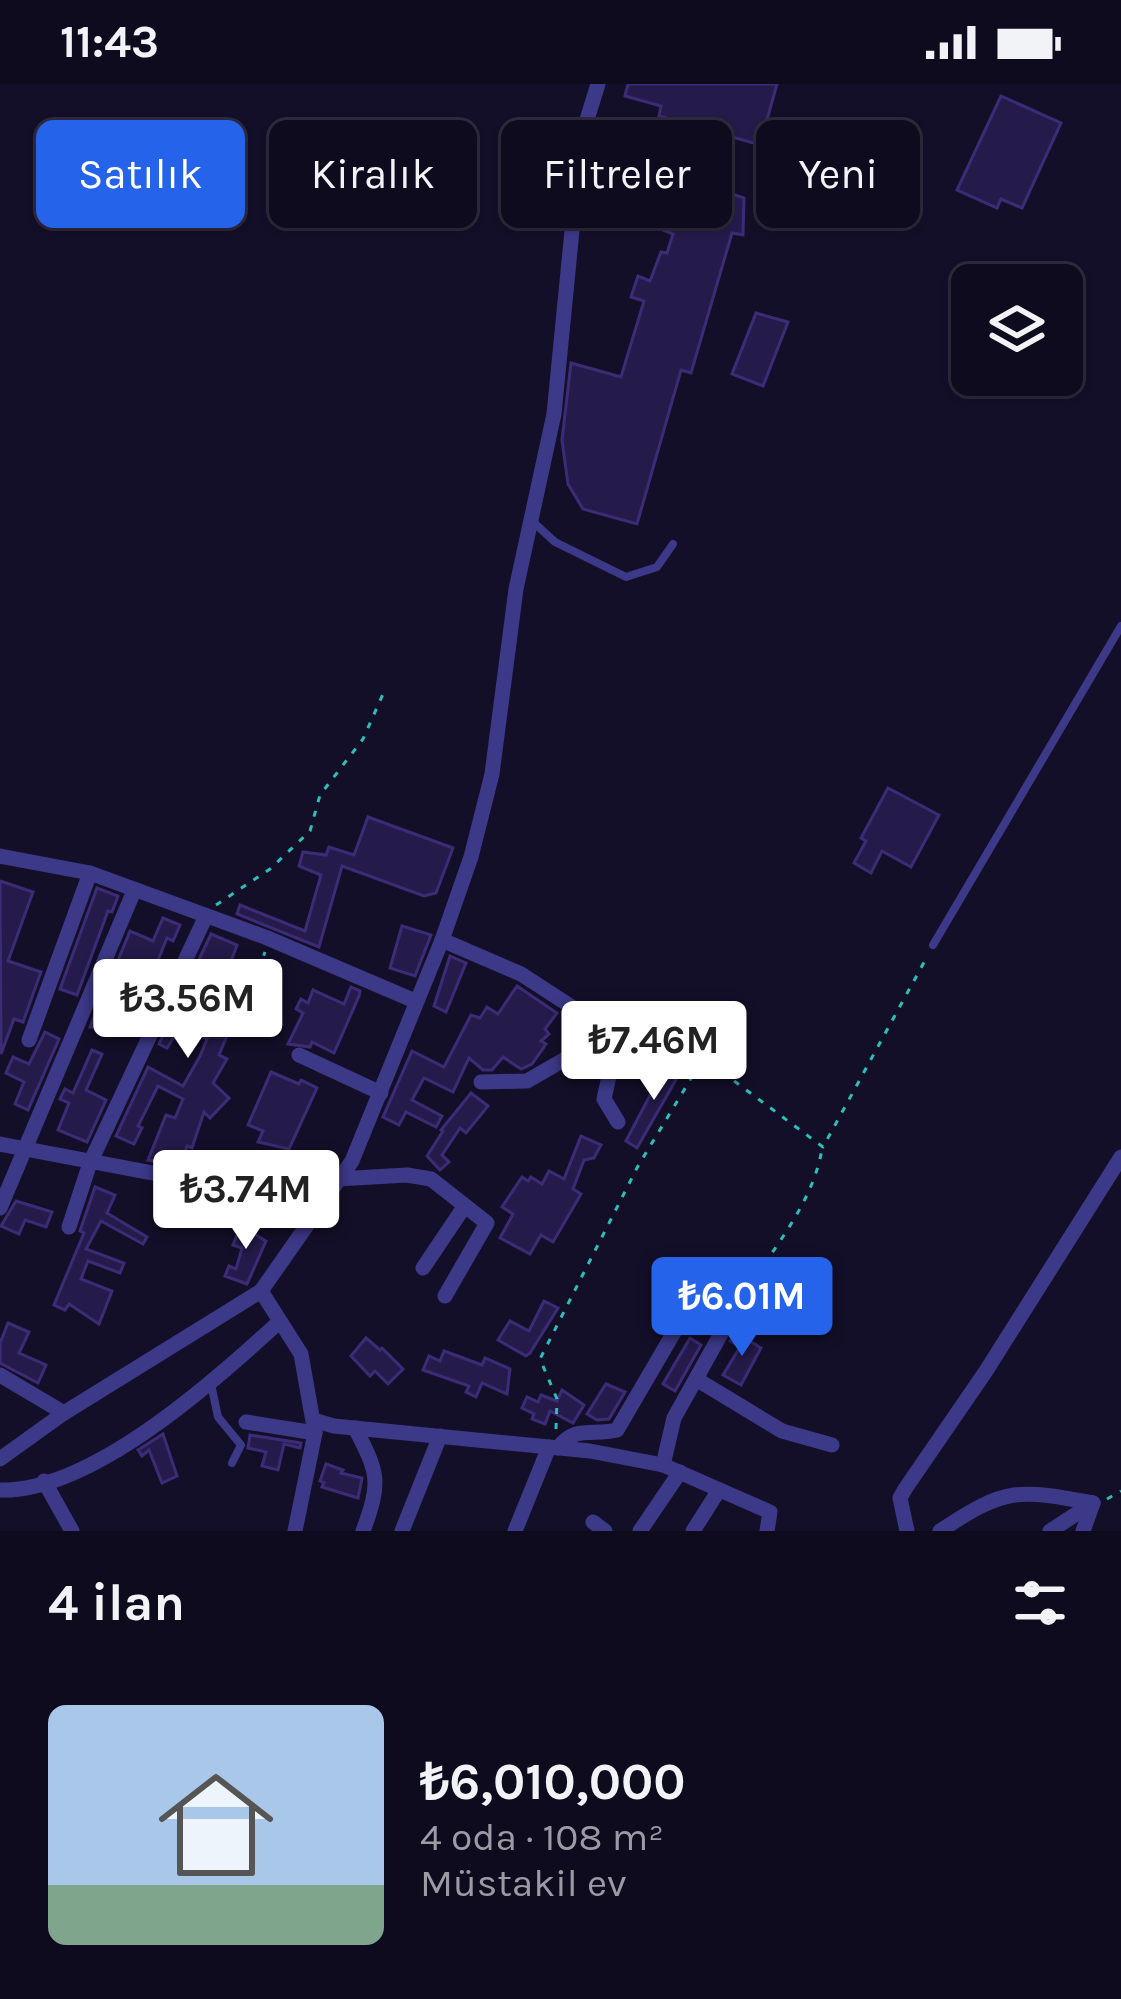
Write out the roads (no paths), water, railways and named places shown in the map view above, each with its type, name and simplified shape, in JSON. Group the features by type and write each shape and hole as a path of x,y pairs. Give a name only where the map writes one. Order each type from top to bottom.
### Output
{"street":[{"path":"0,1459 64,1413 261,1291 352,1161 442,940 471,857 492,774 516,589 554,414 580,140 598,84"},
{"path":"0,856 90,873 268,939 416,1001"},
{"path":"29,1040 90,873"},
{"path":"0,1208 134,892"},
{"path":"69,1227 90,1163 208,917"},
{"path":"442,940 539,986 575,1009 611,1067 604,1099 618,1122"},
{"path":"481,1082 527,1081 588,1046 594,1037"},
{"path":"299,1055 380,1093"},
{"path":"0,1144 321,1205"},
{"path":"904,1528 900,1498 904,1489 986,1372 1121,1157"},
{"path":"337,1179 407,1175 431,1179 487,1223 445,1296"},
{"path":"423,1268 464,1207"},
{"path":"261,1291 301,1354 314,1426 295,1531"},
{"path":"663,1465 674,1418 732,1314"},
{"path":"0,1490 17,1490 96,1462 159,1424 279,1322"},
{"path":"515,1531 553,1448 579,1431 617,1430 680,1322"},
{"path":"0,1375 64,1413"},
{"path":"696,1379 782,1431 832,1444"},
{"path":"247,1422 440,1436 663,1465 770,1512 767,1531"},
{"path":"355,1428 376,1468 377,1492 363,1531"},
{"path":"402,1531 440,1436"},
{"path":"640,1531 680,1472"},
{"path":"44,1481 73,1531"},
{"path":"693,1531 719,1490"},
{"path":"940,1531 1008,1493 1033,1491 1093,1503"},
{"path":"1050,1531 1093,1503"},
{"path":"1082,1531 1093,1503"}],"lane":[{"path":"531,520 555,542 626,578 656,567 673,544"},
{"path":"933,945 1121,626"},
{"path":"211,1384 218,1417 241,1444 232,1463"}]}
